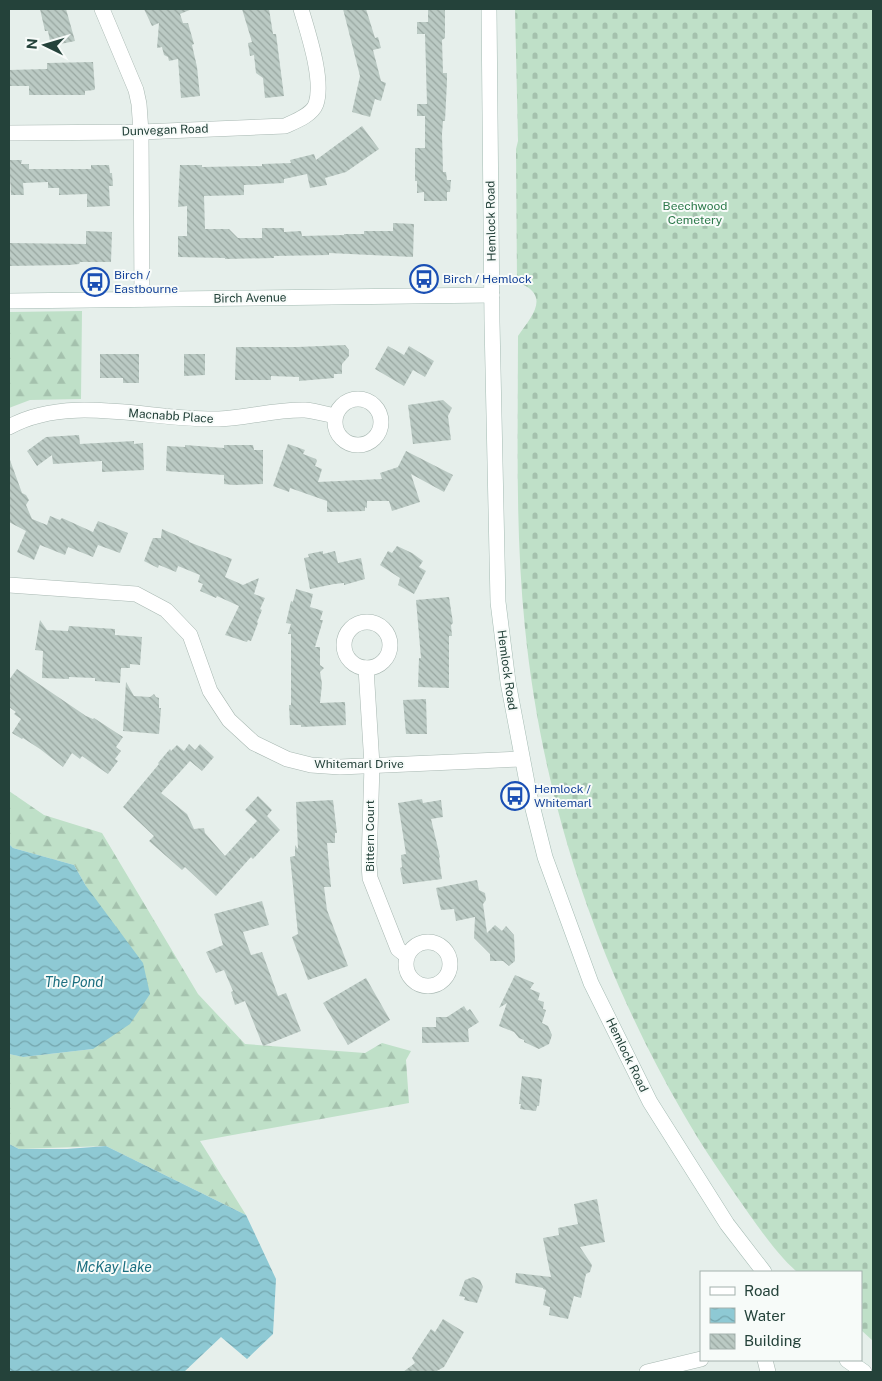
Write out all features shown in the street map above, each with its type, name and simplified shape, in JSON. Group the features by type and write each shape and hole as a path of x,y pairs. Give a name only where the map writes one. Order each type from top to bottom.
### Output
{"street":[{"path":"102,9 136,90 139,104 141,132 142,300"},
{"name":"Dunvegan Road","path":"9,133 141,132 285,126 306,115 316,105 318,88 316,66 302,9"},
{"name":"Hemlock Road","path":"489,9 498,602 508,682 522,760 545,857 591,983 650,1102 727,1224 763,1271"},
{"name":"Birch Avenue","path":"9,300 492,295"},
{"name":"Macnabb Place","path":"9,427 38,415 75,409 218,419 291,410 308,410 335,416"},
{"name":"Whitemarl Drive","path":"9,584 136,594 166,610 190,635 210,691 229,720 254,742 286,759 311,765 340,767 522,760"},
{"name":"Bittern Court","path":"366,668 372,765 370,878 398,949 407,956"},
{"path":"647,1372 700,1359"},
{"path":"848,1361 864,1372"}],"green space":[{"name":"Beechwood Cemetery","path":"515,9 873,9 873,1341 862,1331 862,1271 796,1271 777,1252 760,1230 707,1152 652,1057 624,999 578,879 545,755 533,692 522,592 518,482 518,336 533,314 536,300 534,293 528,287 517,282 516,149 518,141"},
{"path":"82,311 81,399 30,400 9,408 9,312"},
{"path":"9,791 44,815 102,833 198,994 245,1044 365,1053 382,1043 411,1051 406,1060 409,1103 200,1141 246,1215 106,1146 19,1149 9,1144 9,1054 23,1057 93,1049 86,886 74,865 13,848 9,844"}],"water":[{"name":"The Pond","path":"9,844 13,848 74,865 86,886 143,963 150,994 130,1024 93,1049 23,1057 9,1054"},
{"name":"McKay Lake","path":"9,1144 19,1149 67,1149 106,1146 246,1215 276,1279 273,1334 247,1359 221,1337 184,1372 9,1372"}],"building":[{"path":"40,9 66,9 75,41 51,46"},
{"path":"144,9 192,9 180,14 183,23 188,23 194,44 192,45 197,67 200,96 181,98 178,59 169,61 168,57 164,55 162,47 157,48 159,23 152,26"},
{"path":"242,9 269,9 273,34 276,34 284,96 265,98 263,78 256,73 254,55 250,56 248,43 252,42"},
{"path":"343,9 366,9 375,38 378,37 381,48 373,50 381,81 386,83 381,101 375,99 370,117 352,112 360,76"},
{"path":"428,9 445,9 445,38 442,40 443,73 447,73 447,81 445,121 443,121 442,134 443,172 446,172 447,180 451,180 450,192 447,192 447,201 424,201 424,192 417,193 417,181 415,181 415,148 425,148 425,116 417,116 417,104 427,104 425,34 417,34 417,22 428,22"},
{"path":"93,62 95,89 85,91 85,95 29,95 29,86 9,86 9,70 47,69 47,63"},
{"path":"362,126 379,149 346,172 325,178 327,185 310,188 307,174 284,179 284,183 244,185 244,195 204,196 205,229 229,229 238,238 262,238 262,228 284,228 284,232 301,231 302,236 344,235 364,234 364,231 393,231 393,223 414,224 413,257 329,253 329,255 274,256 274,258 225,259 178,257 178,236 187,236 187,206 178,207 180,165 202,165 202,167 262,166 262,164 291,163 290,160 314,154 316,160"},
{"path":"9,160 22,160 21,164 29,164 29,169 91,169 91,165 109,165 113,186 109,186 110,206 87,207 87,194 59,195 59,188 48,188 48,182 23,183 24,195 11,195"},
{"path":"86,231 112,232 111,262 9,266 9,243 86,244"},
{"path":"345,345 349,350 349,356 342,364 342,374 334,374 334,378 299,381 299,377 271,376 271,380 235,380 236,347"},
{"path":"388,346 404,355 409,346 434,361 425,377 413,370 404,386 375,369"},
{"path":"100,354 139,354 139,383 123,383 123,378 100,378"},
{"path":"184,354 205,354 205,375 184,376"},
{"path":"443,400 452,408 448,416 451,440 413,444 408,405"},
{"path":"79,435 80,444 134,441 134,444 143,443 144,470 102,472 102,461 53,464 52,455 37,466 27,451 46,437"},
{"path":"288,444 305,450 303,454 316,459 315,466 322,469 318,482 382,479 380,473 398,467 406,451 453,475 444,492 411,474 420,502 392,511 389,501 367,501 365,511 327,512 327,501 290,488 289,492 273,486"},
{"path":"185,445 224,448 224,445 253,445 254,450 263,450 263,484 224,484 224,475 166,471 167,446 185,447"},
{"path":"9,460 22,493 29,500 26,505 32,519 47,525 50,516 60,520 62,518 93,532 98,521 128,533 120,553 98,545 93,557 68,547 65,555 40,545 34,560 17,552 26,531 9,522"},
{"path":"162,529 232,559 225,577 243,585 259,578 254,594 265,598 251,641 248,640 247,642 225,635 239,606 200,591 203,584 198,582 200,575 178,566 176,572 159,565 158,568 144,561 153,538 161,538"},
{"path":"397,546 423,561 419,567 426,571 414,594 398,585 400,578 380,565 388,551 392,553"},
{"path":"323,551 323,554 335,551 338,563 361,558 365,579 344,585 344,583 334,584 310,589 304,558 309,557 308,554"},
{"path":"296,589 313,594 310,607 323,611 320,620 323,620 315,647 320,647 320,665 324,668 320,672 322,684 320,703 345,702 346,725 301,727 301,725 290,725 291,634 288,634 291,624 286,623"},
{"path":"449,597 453,623 451,625 452,636 449,636 449,688 418,687 419,658 421,658 416,600"},
{"path":"40,620 47,630 68,631 69,626 115,629 115,635 142,637 140,665 130,664 130,668 121,668 120,683 95,681 95,678 42,678 43,651 35,650"},
{"path":"17,669 86,716 94,718 123,737 116,747 121,751 115,759 118,761 108,774 82,756 80,759 72,753 63,767 40,749 12,733 21,719 9,707 9,680"},
{"path":"126,682 134,696 150,697 154,694 159,698 159,708 161,708 159,734 123,731"},
{"path":"426,699 427,734 406,734 403,700"},
{"path":"189,744 195,750 200,744 214,757 202,771 190,761 161,793 187,814 194,829 204,828 205,833 225,856 257,821 245,810 258,796 272,810 267,816 280,830 253,859 251,857 216,896 185,867 182,870 149,841 154,836 123,807 170,749 171,751 177,745 184,751"},
{"path":"422,799 423,803 441,800 443,817 431,819 440,857 442,879 403,884 400,868 402,867 401,855 406,854 398,803"},
{"path":"333,800 337,833 335,833 335,843 327,843 331,887 324,887 327,910 348,966 308,980 292,937 298,934 290,857 295,856 295,845 298,849 296,802"},
{"path":"477,880 479,890 485,893 486,900 483,904 487,933 495,925 502,931 506,926 514,935 515,961 509,966 503,961 490,961 490,954 474,938 475,917 456,921 454,909 441,910 436,888"},
{"path":"262,901 269,925 243,932 251,955 262,952 278,996 286,993 301,1031 263,1046 245,1001 235,1005 231,992 233,991 224,970 216,973 206,952 223,945 214,914"},
{"path":"515,975 534,983 530,989 540,993 538,1000 544,1002 543,1009 546,1010 542,1023 548,1026 552,1035 549,1044 539,1049 524,1042 514,1032 499,1026 507,1003 499,1008"},
{"path":"366,978 390,1020 348,1045 323,1003"},
{"path":"464,1006 467,1011 470,1009 479,1022 468,1029 469,1042 422,1043 422,1027 436,1027 436,1017 447,1017"},
{"path":"522,1076 542,1079 539,1106 537,1106 536,1111 520,1109"},
{"path":"597,1199 605,1242 580,1247 592,1265 590,1272 586,1274 581,1298 574,1296 568,1319 549,1315 550,1307 543,1305 546,1290 515,1283 516,1273 551,1277 543,1238 559,1235 558,1228 578,1224 574,1204"},
{"path":"473,1277 480,1280 483,1287 477,1303 464,1300 465,1297 459,1296 465,1280"},
{"path":"443,1319 464,1332 444,1367 435,1372 403,1372 415,1363 412,1358 419,1347 431,1329 435,1332"}],"place":[{"name":"Birch / Hemlock","path":"424,279"},
{"name":"Birch / Eastbourne","path":"95,282"},
{"name":"Hemlock / Whitemarl","path":"515,796"}]}
